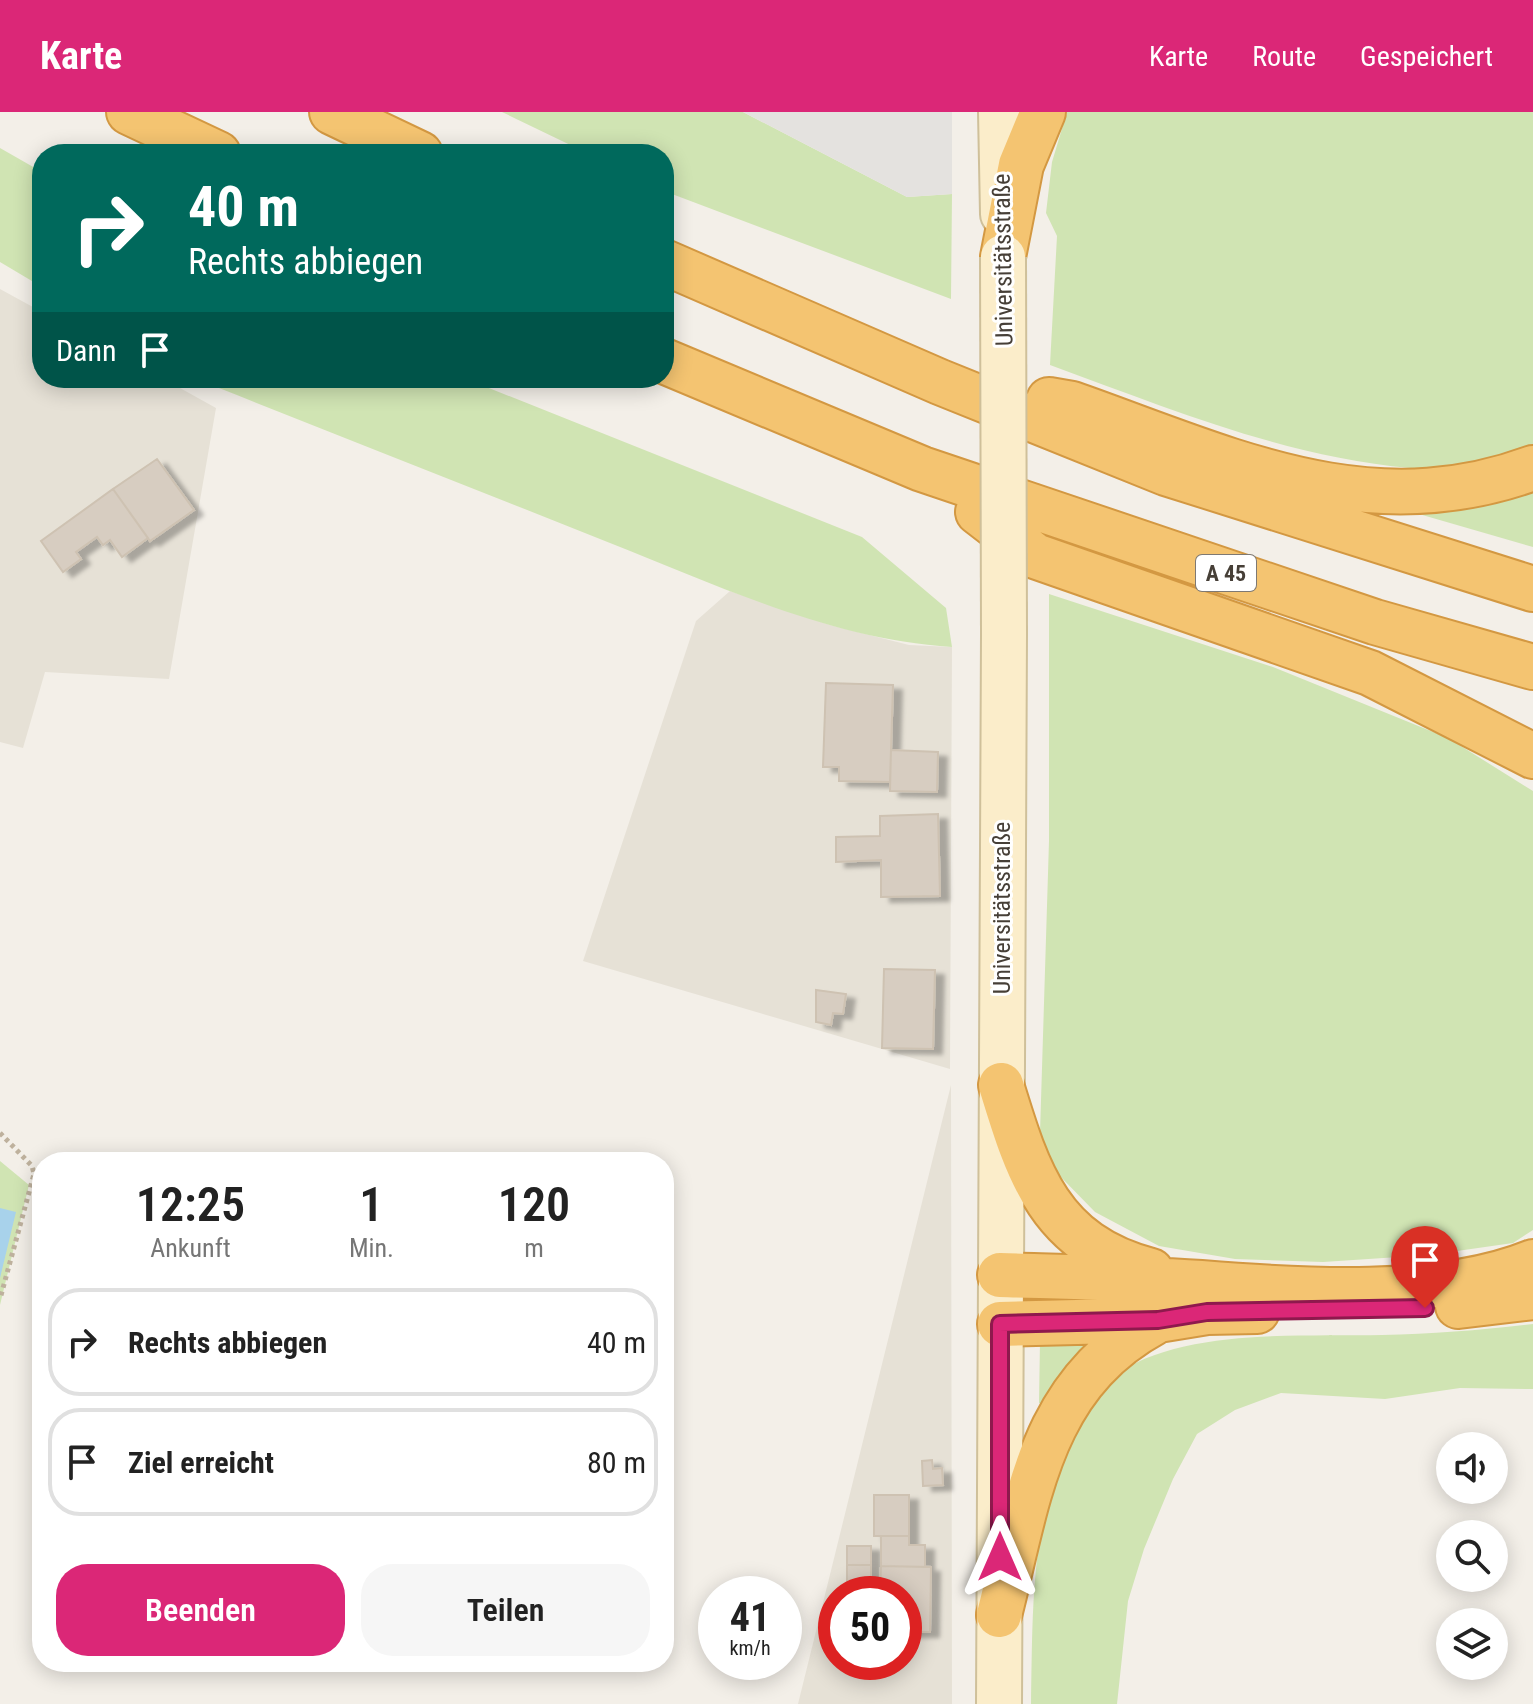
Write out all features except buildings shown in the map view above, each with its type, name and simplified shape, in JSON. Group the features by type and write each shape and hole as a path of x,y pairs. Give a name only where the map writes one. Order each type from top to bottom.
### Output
{"highway":[{"path":"129,112 197,144"},
{"path":"332,112 399,144"},
{"path":"1003,257 1021,165 1043,112"},
{"path":"674,266 940,382 1166,473 1533,589"},
{"name":"A 45","path":"674,365 922,469 1332,608 1533,667"},
{"path":"940,382 1072,404 1232,461 1325,487 1419,494 1495,482 1533,468"},
{"path":"922,469 1035,556 1370,673 1533,756"},
{"path":"1001,1085 1021,1152 1041,1195 1067,1226 1129,1265 1200,1283"},
{"path":"1000,1275 1200,1283 1249,1288 1369,1288 1464,1282 1533,1262"},
{"path":"1000,1324 1158,1320 1207,1312 1447,1307 1533,1297"},
{"path":"999,1615 1040,1460 1055,1421 1075,1387 1101,1358 1125,1338 1158,1320"}],"main road":[{"name":"Universitätsstraße","path":"999,1704 1004,634 1001,112"}],"path":[{"path":"0,1133 32,1166"},
{"path":"0,1299 32,1181"}],"shaded area":[{"path":"743,112 952,112 952,194 907,197"},
{"path":"0,289 32,307 32,388 180,388 216,408 169,679 45,672 23,748 0,742"},
{"path":"730,591 830,625 909,645 952,647 950,1069 583,961 696,621"},
{"path":"951,1085 952,1704 798,1704 818,1623 818,1680 922,1680 922,1576 830,1576"}],"green space":[{"path":"502,112 743,112 907,197 952,194 951,299 674,195 674,144 568,144"},
{"path":"1067,112 1533,112 1533,547 1412,512 1410,468 1363,462 1272,442 1183,414 1050,365 1057,236 1046,213 1052,162"},
{"path":"0,148 32,166 32,281 0,262"},
{"path":"219,388 489,388 862,537 946,608 952,647 864,634 820,622 693,576"},
{"path":"1049,594 1273,667 1448,738 1533,791 1533,1230 1513,1243 1429,1255 1323,1262 1235,1259 1159,1246 1095,1212 1054,1170 1040,1133 1049,841"},
{"path":"0,1161 29,1185 0,1305"},
{"path":"1533,1324 1533,1389 1460,1388 1385,1399 1281,1393 1235,1410 1197,1434 1173,1479 1144,1549 1128,1601 1117,1704 1031,1704 1035,1586 1046,1507 1056,1470 1071,1434 1111,1378 1139,1362 1170,1350 1242,1338 1439,1333"},
{"path":"1088,1340 1090,1344 1044,1405 1039,1403 1040,1341"}],"water":[{"path":"0,1208 16,1212 0,1278"}],"route":[{"path":"1000,1557 1000,1324 1059,1325 1158,1320 1207,1312 1425,1308"}]}
